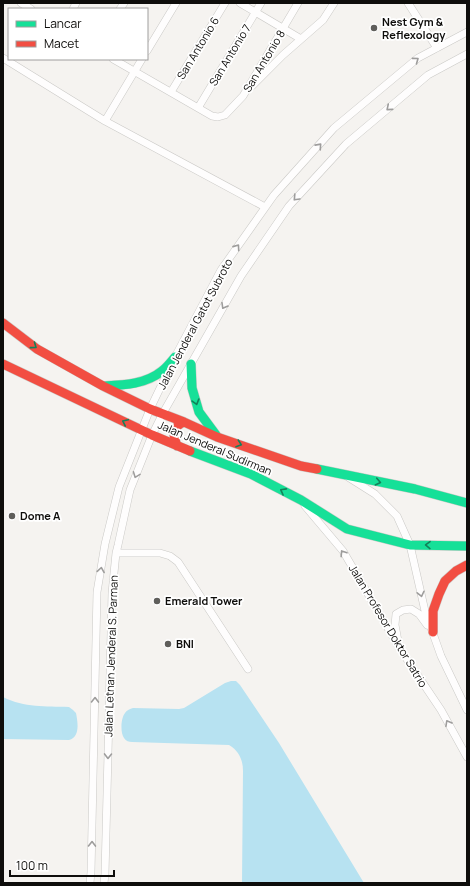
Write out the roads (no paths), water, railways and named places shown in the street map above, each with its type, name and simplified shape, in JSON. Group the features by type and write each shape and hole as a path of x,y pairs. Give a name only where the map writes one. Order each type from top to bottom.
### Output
{"street":[{"path":"148,49 176,3"},
{"name":"San Antonio 6","path":"171,92 225,3"},
{"path":"240,3 301,39"},
{"name":"San Antonio 7","path":"198,108 261,3"},
{"name":"San Antonio 8","path":"198,108 212,116 218,117 225,115 243,96 298,3"},
{"path":"243,96 283,55 323,20 334,3"},
{"path":"408,3 437,48"},
{"name":"Jalan Jenderal Gatot Subroto","path":"141,430 175,357 221,270 274,195 334,128 418,58 467,32"},
{"name":"Jalan Jenderal Gatot Subroto","path":"163,413 241,276 289,206 346,144 428,75 467,54"},
{"path":"3,58 105,121 265,207"},
{"path":"114,60 198,108"},
{"path":"105,121 141,60"},
{"name":"Jalan Jenderal Sudirman","path":"3,322 37,349 103,386 150,409 163,413 217,437 301,466 415,489 442,497 467,502"},
{"path":"103,386 124,386 144,382 162,370 175,357"},
{"name":"Jalan Jenderal Sudirman","path":"3,364 152,435 251,474 301,500 347,529 410,545 467,546"},
{"path":"190,364 192,388 199,412 217,437"},
{"name":"Jalan Letnan Jenderal S. Parman","path":"104,883 106,867 112,594 116,553 130,490 152,435 163,413"},
{"path":"177,446 174,431 177,425 184,422"},
{"name":"Jalan Letnan Jenderal S. Parman","path":"90,883 97,592 105,544 119,487 141,430"},
{"path":"342,474 375,494 397,516 410,545 425,611 441,656 467,710"},
{"name":"Jalan Profesor Doktor Satrio","path":"301,500 343,550 400,649 441,710 467,757"},
{"path":"116,553 160,553 170,556 178,562 248,669"},
{"path":"433,632 433,611 445,581 456,571 467,565"},
{"path":"400,649 395,625 396,614 403,610 411,609 419,614 433,632"}],"water":[{"path":"236,681 240,685 279,743 364,883 242,883 243,771 238,753 229,745 131,742 124,738 122,732 122,722 124,715 129,710 133,708 184,708 225,683"},
{"path":"3,697 11,701 27,705 69,707 76,713 78,725 77,733 69,740 3,739"}],"place":[{"name":"Nest Gym & Reflexology","path":"374,28"},
{"name":"Dome A","path":"12,516"},
{"name":"Emerald Tower","path":"157,601"},
{"name":"BNI","path":"168,644"}]}
